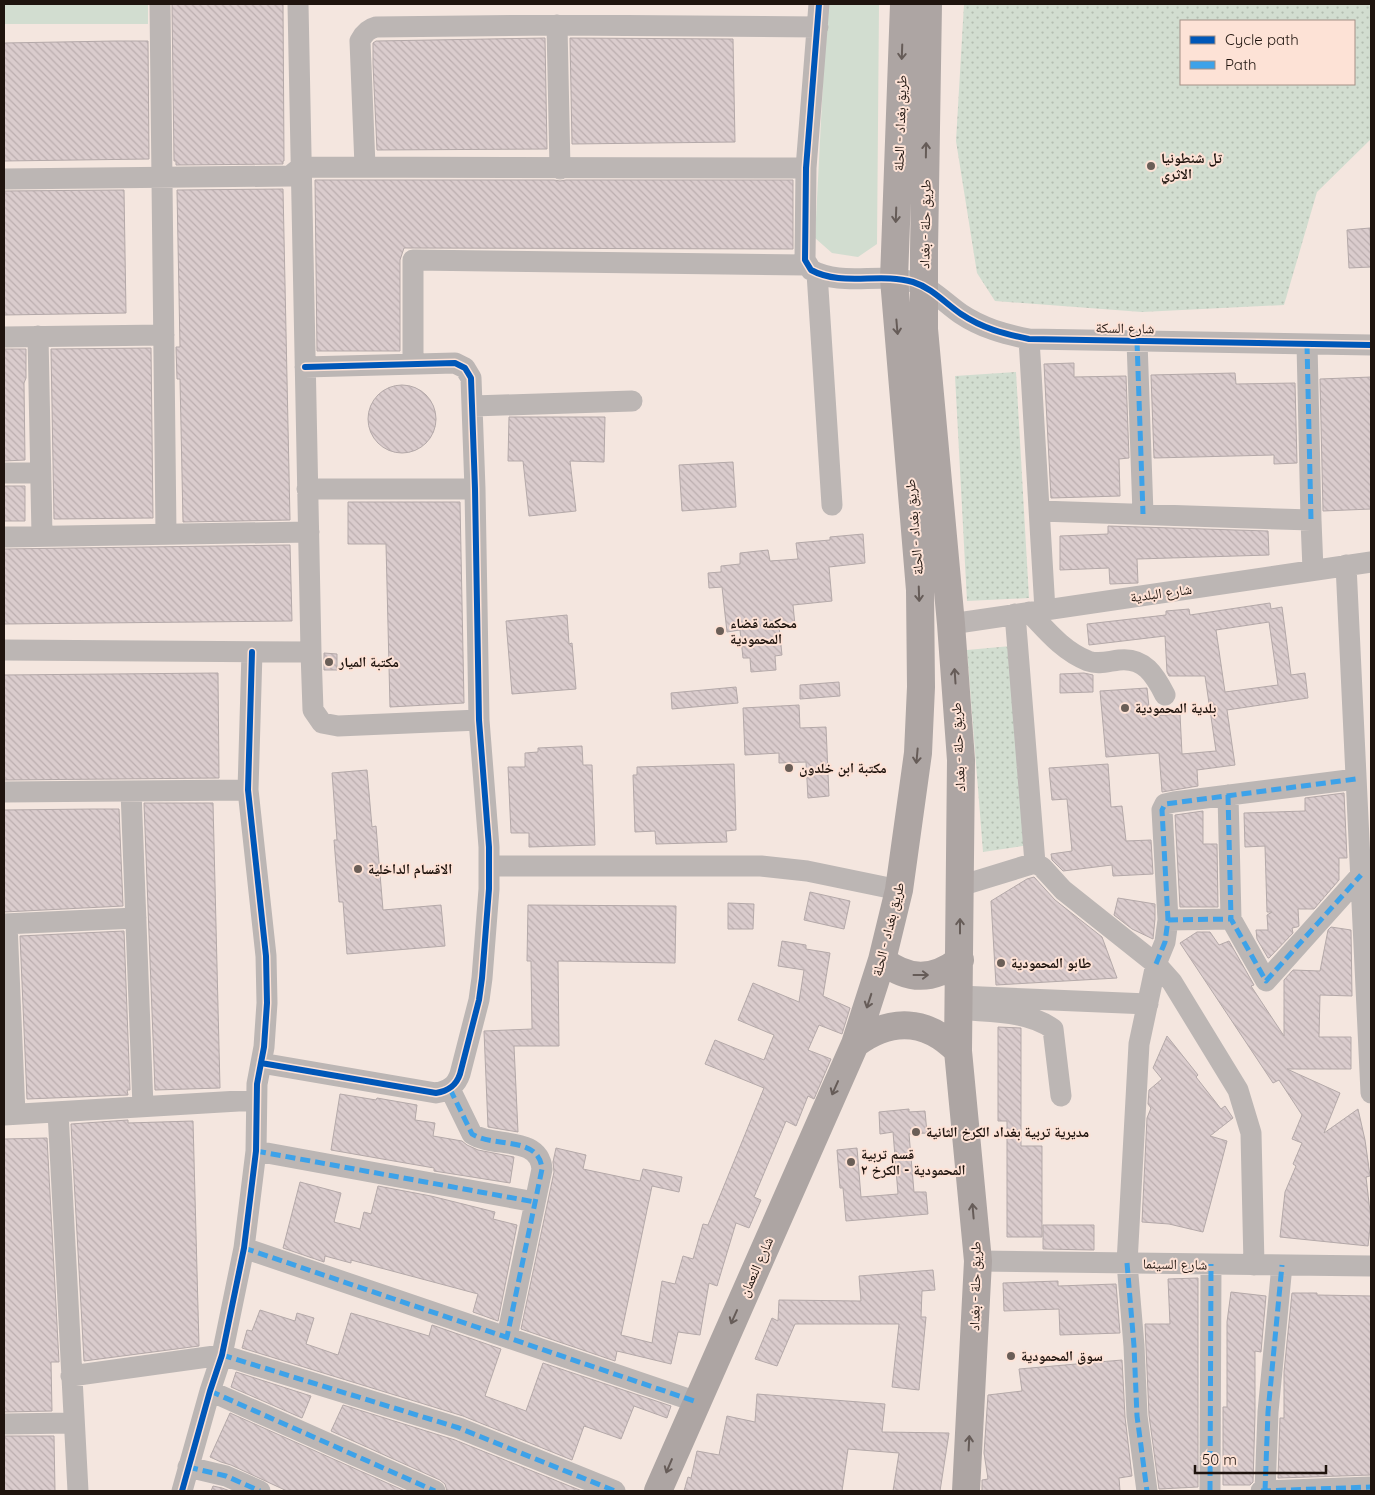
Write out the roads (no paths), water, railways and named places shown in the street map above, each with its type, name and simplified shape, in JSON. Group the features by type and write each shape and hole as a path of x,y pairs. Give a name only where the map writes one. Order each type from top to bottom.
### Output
{"main road":[{"name":"طريق بغداد - الحلة","path":"855,1044 882,960 898,890 918,752 921,687 920,590 894,279 904,4"},
{"name":"طريق حلة - بغداد","path":"928,4 924,329 951,624 961,760 958,1052 978,1261 966,1491"},
{"path":"882,960 892,968 915,976 939,973 950,968 960,960"},
{"path":"855,1044 867,1035 880,1029 894,1025 909,1025 936,1033 948,1041 958,1052"},
{"name":"شارع النعمان","path":"658,1491 855,1044"}],"street":[{"path":"160,4 166,534"},
{"path":"298,4 310,652 314,710 322,723 338,726 478,720"},
{"path":"819,4 806,168 804,254 812,269 832,505"},
{"path":"557,26 560,169"},
{"path":"366,166 360,41 365,32 376,27 818,27"},
{"path":"4,179 290,176 301,167 366,166 560,169 806,168"},
{"name":"شارع السكة","path":"413,364 413,260 812,269 836,278 868,277 914,282 924,286 982,326 1005,335 1029,339 1371,345"},
{"path":"4,337 164,335"},
{"path":"38,336 42,536"},
{"path":"1029,339 1040,511 1029,612 1035,863"},
{"path":"1137,341 1143,514"},
{"path":"1307,344 1313,570"},
{"path":"261,1062 436,1093 450,1089 460,1074 480,992 485,956 490,866 478,720 475,489 471,378 465,368 455,363 305,367"},
{"path":"473,406 632,401"},
{"path":"4,473 40,473"},
{"path":"307,489 475,489"},
{"path":"1040,511 1312,520"},
{"path":"4,537 309,532"},
{"name":"شارع البلدية","path":"951,624 1371,562"},
{"path":"1346,566 1371,1093"},
{"path":"1029,612 1057,643 1073,654 1091,662 1107,663 1120,660 1137,662 1147,667 1157,678 1165,694"},
{"path":"4,650 310,652"},
{"path":"182,1491 222,1355 244,1248 256,1151 256,1100 266,1026 267,979 248,790 252,652"},
{"path":"1147,1491 1137,1416 1134,1346 1127,1263 1139,1044 1156,964 1165,942 1168,920 1162,810 1165,804 1174,802 1356,779"},
{"path":"4,792 248,790"},
{"path":"131,791 142,1107"},
{"path":"1228,795 1231,919 1266,981 1361,875"},
{"path":"960,886 1035,863 1042,867 1063,890 1156,964 1172,982 1238,1090 1251,1133 1254,1265"},
{"path":"490,866 761,866 808,871 898,890"},
{"path":"136,918 5,924 9,1115 256,1100"},
{"path":"1168,920 1231,919"},
{"path":"959,1002 1148,1004"},
{"path":"959,1002 1024,1016 1045,1023 1053,1029 1061,1096"},
{"path":"450,1089 472,1134 480,1138 526,1147 537,1155 542,1169 507,1337"},
{"path":"58,1112 78,1491"},
{"path":"256,1151 535,1202"},
{"path":"244,1248 697,1402"},
{"name":"شارع السينما","path":"978,1261 1371,1266"},
{"path":"1210,1491 1211,1264"},
{"path":"1282,1265 1268,1412 1264,1491 1371,1487"},
{"path":"71,1376 222,1355 459,1428 615,1491"},
{"path":"210,1391 435,1491"},
{"path":"4,1424 73,1423"},
{"path":"188,1467 226,1476 260,1491"}],"place":[{"name":"تل شنطونيا الاثري","path":"1151,166"},
{"name":"محكمة قضاء المحمودية","path":"720,631"},
{"name":"مكتبة الميار","path":"329,662"},
{"name":"بلدية المحمودية","path":"1125,708"},
{"name":"مكتبة ابن خلدون","path":"789,768"},
{"name":"الاقسام الداخلية","path":"358,869"},
{"name":"طابو المحمودية","path":"1001,963"},
{"name":"مديرية تربية بغداد الكرخ الثانية","path":"916,1132"},
{"name":"قسم تربية المحمودية - الكرخ ٢","path":"851,1162"},
{"name":"سوق المحمودية","path":"1011,1356"}]}
